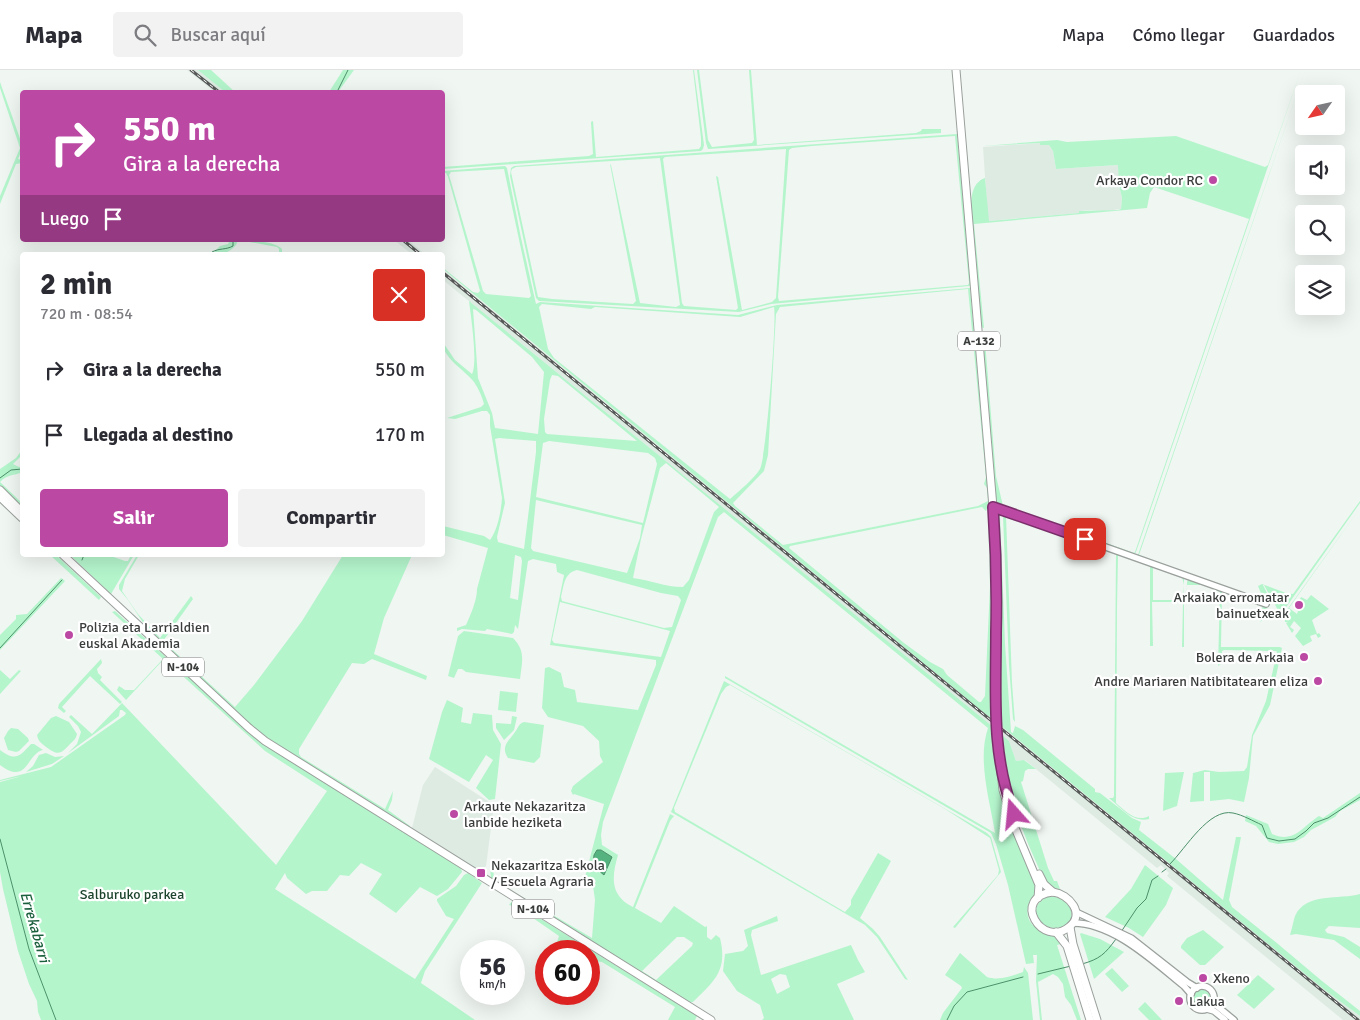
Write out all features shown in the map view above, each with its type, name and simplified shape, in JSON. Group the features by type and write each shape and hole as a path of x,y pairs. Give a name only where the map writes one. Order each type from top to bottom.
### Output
{"main road":[{"name":"A-132","path":"956,70 993,507 997,584 997,737 1003,790 1010,817 1039,885 1038,898"},
{"path":"0,490 20,510"},
{"path":"0,497 20,516"},
{"name":"N-104","path":"66,557 228,709 265,741 710,1020"},
{"name":"A-132","path":"1000,766 1010,804 1044,884 1053,892"},
{"path":"1071,949 1056,932 1044,929 1034,920 1032,909 1038,898 1044,894 1058,893 1068,898 1074,904 1076,912 1071,925 1071,949 1090,1020"},
{"path":"1056,932 1071,925"},
{"path":"1079,975 1097,1020"}],"street":[{"path":"993,507 1266,604"},
{"path":"1076,912 1130,941 1197,988"},
{"path":"1071,925 1084,924 1105,928"},
{"path":"1130,941 1191,994"},
{"path":"1225,1020 1214,1011 1207,1009 1199,1010 1193,1006 1190,1001 1191,994 1197,988 1208,988 1217,1006 1234,1020"},
{"path":"1207,1009 1213,1000"}],"shaded area":[{"path":"187,70 198,70 223,90 212,90"},
{"path":"1040,143 1040,145 1049,145 1053,151 1056,169 1119,165 1121,209 1090,210 1080,211 1079,213 988,221 983,147"},
{"path":"397,242 410,242 422,252 409,252"},
{"path":"445,271 1081,792 1157,852 1165,861 1176,867 1326,991 1360,1016 1360,1020 1343,1020 1167,876 1169,873 1161,865 1157,868 1025,760 1016,761 1009,741 445,282"},
{"name":"Arkaute Nekazaritza lanbide heziketa","path":"435,767 494,805 486,866 480,872 412,828 423,785"},
{"path":"597,850 601,850 612,857 604,875 593,866 594,855"}],"green space":[{"path":"198,70 211,70 233,90 223,90"},
{"path":"343,70 354,70 339,90 330,90"},
{"path":"693,70 704,145 701,151 445,169 445,167 589,156 593,154 591,122 593,121 596,157 699,149 701,138"},
{"path":"697,70 699,70 708,140 712,147 752,143 754,140 749,70 751,70 757,145 916,133 922,129 941,129 941,133 708,149"},
{"path":"0,82 20,138 20,148 0,88"},
{"path":"1295,87 1134,555 1001,507 996,503 982,342 985,341 996,476 1003,506 1135,552 1249,219 1154,187 1150,193 1147,208 974,224 984,328 981,327 971,212 974,188 980,180 985,178 989,221 1079,213 1079,211 1118,210 1121,209 1122,198 1118,165 1056,169 1053,151 1049,145 1040,145 1040,143 983,146 1057,140 1067,142 1176,136 1265,167 1268,165"},
{"path":"1295,99 1139,555 1261,600 1263,598 1258,586 1262,584 1293,594 1360,501 1360,503 1282,613 1279,612 1264,585 1267,593 1263,596 1267,603 1138,555"},
{"path":"957,134 971,285 771,304 739,312 539,301 536,298 510,176 511,168 514,166","holes":["955,136 968,285 779,301 789,150 812,146","786,149 776,298 772,302 742,310 718,177 716,176 738,308 736,310 684,306 682,303 663,159 665,157","660,158 680,305 676,307 640,303 610,164 636,301 633,304 538,297 511,172 516,167"]},
{"path":"20,148 18,159 20,160 20,163 16,164 0,204 0,196"},
{"path":"505,166 507,168 536,304 540,302 738,315 777,305 970,288 989,503 986,511 982,507 790,546 789,548 904,643 943,669 947,675 981,702 985,696 990,586 989,510 992,550 993,720 445,271 473,292 478,293 480,291 445,171","holes":["504,169 531,296 529,298 486,294 483,291 449,175 451,172","968,289 986,477 984,484 987,488 988,501 978,506 783,545 735,506 733,503 764,471 768,455 776,314 780,307","542,304 591,309 595,307 740,317 774,307 774,337 768,417 762,460 758,473 730,499 554,358 548,349 539,307"]},
{"path":"229,242 238,242 234,248 227,252 214,252 220,246"},
{"path":"250,242 272,244 282,249 282,252 279,252 277,247"},
{"path":"469,301 992,726 1009,741 1016,761 1024,760 1036,769 1025,771 1023,781 1021,782 1048,868 1060,889 1053,888 1044,880 1029,846 1012,803 994,733 999,782 1036,885 1028,907 1029,921 1038,929 1059,939 1061,944 1057,945 1081,1020 1077,1020 1071,1005 1065,997 1063,984 1053,974 1038,982 1042,1020 1040,1020 1036,981 1037,955 1033,955 1034,963 1026,964 1008,885 991,833 725,678 725,676 995,833 984,767 985,740 988,728 724,512 718,517 603,822 601,835 602,845 618,855 614,870 616,891 625,902 633,907 670,814 674,816 670,821 635,908 661,923 674,906 705,927 707,926 707,937 711,940 716,935 720,938 722,949 721,967 713,981 693,1002 689,1002 600,946 600,940 590,940 504,886 592,938 595,900 593,886 596,881 591,877 585,877 604,804 573,795 571,791 573,786 603,762 600,756 599,741 583,726 548,717 542,708 545,668 549,667 561,673 564,687 575,690 577,702 638,710 656,665 656,660 550,645 564,575 557,572 556,564 533,559 528,561 518,629 515,625 512,634 487,629 485,631 462,629 457,631 457,628 466,625 472,612 488,548 445,536 445,526 484,536 490,540 497,525 502,498 490,426 490,415 487,411 482,411 455,419 447,418 481,407 484,404 476,385 446,353 445,345 455,360 472,374 474,350","holes":["473,309 532,357 544,372 538,434 495,428 492,413 478,378","552,375 558,376 637,441 547,434 545,432 544,419","495,439 536,441 524,549 498,542 497,537 505,503","549,441 648,453 655,458 657,464 643,523 536,497 543,443","666,463 719,507 714,512 689,580 683,587 633,578 641,539 660,468","536,500 642,525 640,538 627,573 533,551 531,548","515,555 521,557 522,561 518,600 510,598","577,570 678,596 681,600 672,627 664,628 562,601 561,597 567,577","560,602 670,631 661,657 554,643 552,640","677,937 684,937 693,943 656,980 642,971"]},
{"path":"20,453 20,457 13,464 20,467 20,473 0,482 0,469 16,458"},
{"path":"0,482 20,501 20,506 0,487"},
{"path":"1360,508 1289,608 1297,614 1298,611 1295,609 1301,597 1307,600 1311,595 1329,609 1312,620 1317,634 1319,633 1321,636 1318,638 1316,634 1310,636 1312,641 1303,646 1295,636 1301,628 1294,621 1290,627 1294,630 1292,633 1286,623 1288,622 1285,622 1284,614"},
{"path":"1006,512 1184,577 1184,585 1184,647 1182,647 1183,602 1152,602 1153,646 1150,646 1150,566 1122,555 1118,556 1116,803 1131,815 1140,818 1149,816 1149,819 1143,820 1132,817 1109,798 1114,796 1116,554 1006,515 1015,722 1013,719 1009,665 1003,516","holes":["1154,567 1182,577 1184,585 1183,600 1153,600"]},
{"path":"1000,514 1005,644 1011,732 1013,733 1015,726 1023,730 1095,789 1095,792 1100,793 1132,818 1141,822 1139,830 1223,900 1236,837 1241,837 1229,900 1232,907 1360,1011 1360,1016 1326,991 1000,725 1000,598 997,516"},
{"path":"52,557 58,557 101,597 99,600"},
{"path":"72,557 114,557 128,561 130,557 133,557 111,594"},
{"path":"136,557 138,557 125,579 122,591 138,614 160,638 191,596 193,599 163,641 235,707 302,621 342,557 411,557 384,618 374,654 427,676 426,680 372,659 364,664 352,663 299,749 301,757 385,809 393,791 388,810 410,826 410,829 270,741 255,729 201,680 144,624 119,589 119,585"},
{"path":"61,578 65,581 0,650 0,635 16,619 16,615 27,614"},
{"path":"1189,578 1268,608 1264,611 1265,618 1260,622 1263,616 1262,606 1222,592 1221,647 1282,648 1270,705 1253,736 1249,778 1244,802 1229,799 1210,801 1210,772 1204,772 1204,801 1190,802 1193,773 1205,770 1219,772 1244,771 1247,767 1252,735 1266,701 1277,652 1224,650 1222,651 1221,664 1218,666 1220,592 1204,585 1187,585 1185,648 1187,582"},
{"name":"Salburuko parkea","path":"115,611 268,747 461,868 462,872 448,889 437,896 420,887 396,913 369,894 382,874 361,863 349,876 340,875 327,891 312,891 306,894 287,878 285,873 275,889 415,979 454,919 446,916 437,899 456,886 464,875 468,873 482,883 425,971 421,983 475,1020 41,1020 37,1001 18,951 0,872 0,782 22,776 0,780 51,767 126,713 120,710 119,716 68,753 77,744 81,732 69,717 71,715 92,734 122,703 276,865 327,791 265,751 164,659 126,700 117,690 119,686 125,690 134,690 163,659 112,612"},
{"path":"464,631 513,638 521,652 520,679 466,672 462,669 458,669 454,678 448,676 458,636"},
{"path":"101,659 102,663 97,669 102,677 100,680 122,702 120,704 90,676 62,707 66,711 64,713 58,708 59,704"},
{"path":"0,670 10,679 19,670 21,671 0,694"},
{"path":"724,681 987,833 991,837 1001,872 955,928 953,927 998,875 999,870 990,838 945,809 730,685 721,694 674,808 675,812 845,912 851,905 851,900 878,853 891,861 860,918 880,937 908,980 905,979 877,937 865,925 671,812"},
{"path":"500,691 518,693 516,712 498,710"},
{"path":"447,700 463,708 461,722 471,724 473,713 492,715 493,730 501,744 495,799 489,800 476,788 493,760 486,755 469,782 429,759"},
{"path":"56,716 69,722 77,734 74,740 59,753 44,746 37,735 51,718"},
{"path":"512,716 517,717 514,730 504,740 496,728 496,723 511,724"},
{"path":"524,722 544,725 540,757 534,763 508,758 505,750 506,744"},
{"path":"11,728 18,729 29,741 16,752 8,750 4,738"},
{"path":"31,744 43,750 37,753 21,771 9,771 0,765 0,750 14,757 24,752"},
{"path":"46,753 55,757 64,756 52,764 26,772 33,766 39,755"},
{"path":"1184,772 1177,806 1163,811 1165,773"},
{"path":"1360,793 1360,800 1294,842 1278,844 1269,842 1256,826 1245,821 1246,815 1268,824 1272,834 1286,837 1298,832 1319,816 1323,818"},
{"path":"1145,865 1173,888 1166,905 1143,937 1105,917 1131,889"},
{"path":"490,868 493,869 497,882 491,878"},
{"path":"1360,894 1360,928 1329,926 1325,930 1327,933 1344,937 1360,947 1360,959 1334,940 1296,934 1290,935 1295,916 1300,908 1307,903 1324,898"},
{"path":"1047,897 1064,901 1069,906 1071,918 1069,923 1063,927 1055,928 1041,923 1036,909 1041,901"},
{"path":"512,901 575,940 558,940 559,936 517,907 509,905"},
{"path":"777,916 778,921 752,930 751,935 761,975 851,945 865,972 837,984 854,1020 762,1020 764,1018 760,1005 737,991 723,971 725,954 743,951 748,946 744,930","holes":["780,974 786,975 790,987 777,994 771,979"]},
{"path":"1203,930 1224,947 1205,965 1200,965 1181,946 1187,938"},
{"path":"1080,934 1100,939 1124,952 1094,979"},
{"path":"960,953 987,977 1005,978 1023,972 1024,967 1028,973 1033,1020 940,1020 962,988 945,975"},
{"path":"600,956 697,1016 695,1020 668,1020 675,1007 600,962"},
{"path":"1112,968 1129,986 1122,992 1105,974"},
{"path":"1258,975 1275,989 1254,1009 1237,995"},
{"path":"1201,988 1208,991 1211,998 1208,1005 1201,1008 1194,1005 1191,998 1194,991"},
{"path":"1145,1002 1162,1020 1149,1020 1138,1009"}],"waterway":[{"name":"Errekabarri","path":"338,90 348,70"},
{"name":"Errekabarri","path":"212,252 233,246 233,242"},
{"path":"0,478 11,470 20,469"},
{"name":"Errekabarri","path":"0,648 62,580"},
{"path":"1170,864 1198,831 1215,817 1224,813 1237,814 1262,825 1267,838 1279,841 1295,839 1314,823 1328,818 1360,797"},
{"name":"Errekabarri","path":"0,839 29,949 56,1020"},
{"path":"1162,872 1166,869"},
{"path":"1121,932 1137,908 1146,899 1152,880 1158,876"},
{"path":"1082,964 1102,955 1116,939"},
{"path":"1038,974 1071,966"},
{"path":"947,1020 954,1006 967,992 1023,977"}],"railway":[{"path":"191,70 216,90"},
{"path":"405,242 417,252"},
{"path":"445,274 1358,1020"}],"place":[{"name":"Arkaya Condor RC","path":"1213,180"},
{"name":"Arkaiako erromatar bainuetxeak","path":"1299,605"},
{"name":"Polizia eta Larrialdien euskal Akademia","path":"69,635"},
{"name":"Bolera de Arkaia","path":"1304,657"},
{"name":"Andre Mariaren Natibitatearen eliza","path":"1318,681"},
{"name":"Arkaute Nekazaritza lanbide heziketa","path":"454,814"},
{"name":"Nekazaritza Eskola / Escuela Agraria","path":"481,873"},
{"name":"Xkeno","path":"1203,978"},
{"name":"Lakua","path":"1179,1001"}],"route":[{"path":"1014,814 1000,766 997,737 997,584 993,507 1085,539"}]}
